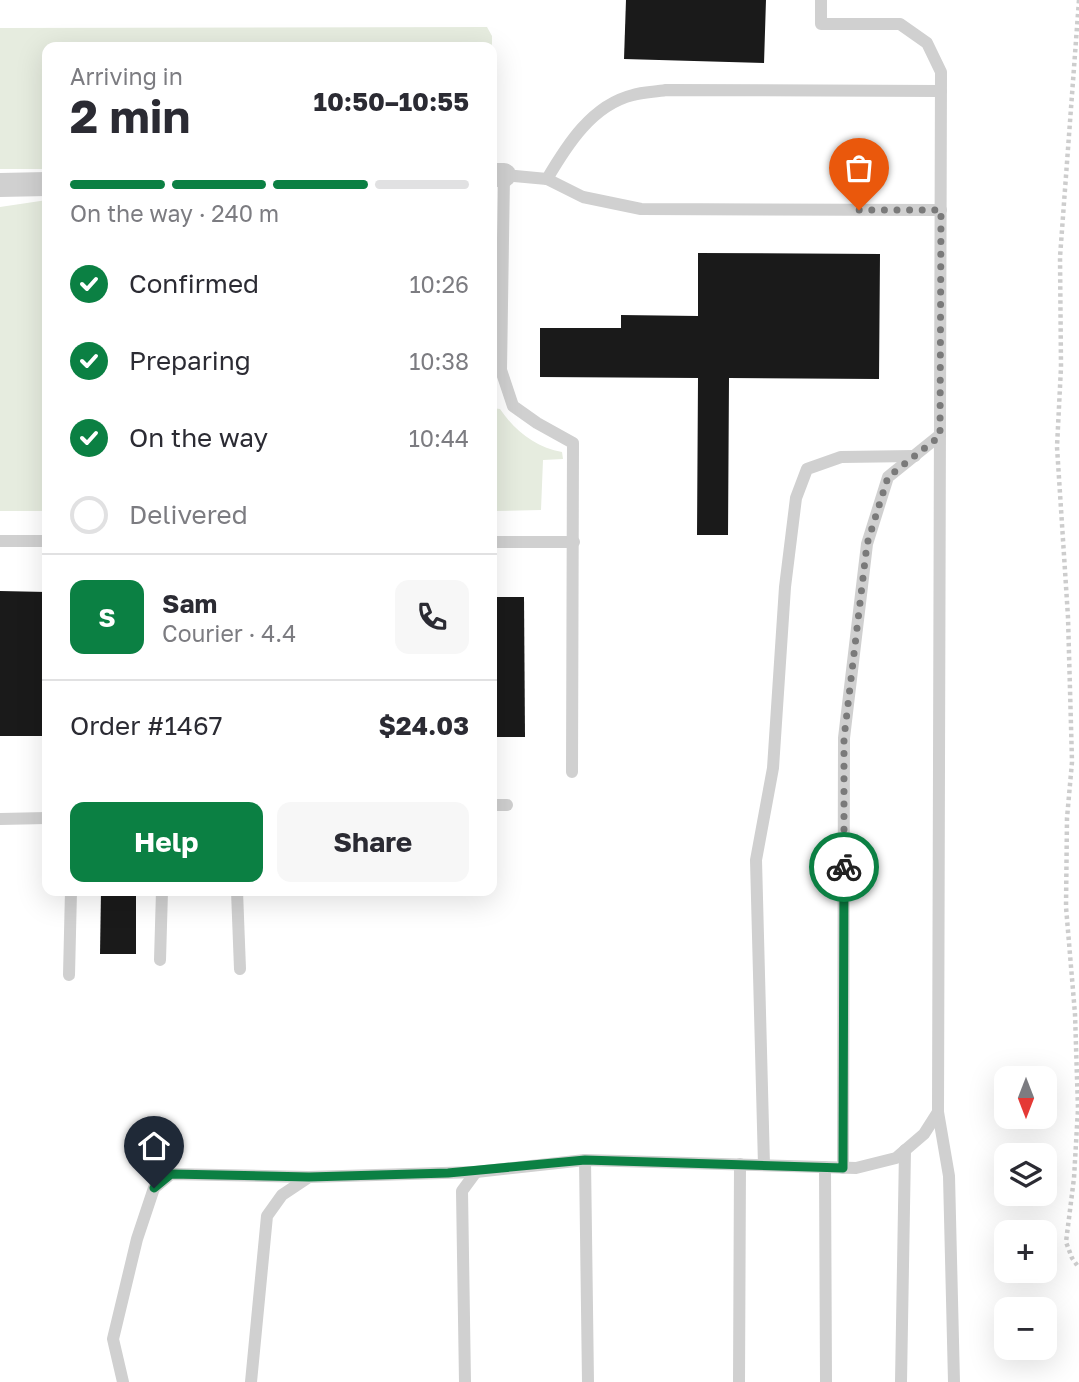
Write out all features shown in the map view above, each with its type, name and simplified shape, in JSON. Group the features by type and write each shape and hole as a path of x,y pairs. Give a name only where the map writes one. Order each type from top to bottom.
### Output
{"street":[{"path":"0,185 42,184"}],"lane":[{"path":"821,0 821,24 900,24 927,43 941,72 938,1112 949,1176 954,1382"},
{"path":"547,178 566,147 597,112 630,95 666,90 941,91"},
{"path":"572,772 573,443 513,406 501,370 498,175 547,178 583,197 641,209 941,210"},
{"path":"843,1168 844,738 867,544 888,477 940,436"},
{"path":"764,1165 756,860 773,768 785,587 796,498 807,469 841,457 915,456"},
{"path":"0,541 42,541"},
{"path":"497,542 574,542"},
{"path":"497,805 507,804"},
{"path":"0,819 42,818"},
{"path":"69,975 71,896"},
{"path":"160,960 162,896"},
{"path":"237,896 240,969"},
{"path":"122,1382 113,1339 137,1239 154,1188 171,1174 309,1177 476,1172 585,1160 856,1168 896,1157 924,1134 938,1112"},
{"path":"901,1382 905,1150"},
{"path":"585,1160 588,1382"},
{"path":"739,1382 740,1164"},
{"path":"825,1167 826,1382"},
{"path":"466,1382 462,1191 476,1172"},
{"path":"251,1382 267,1216 282,1195 309,1177"}],"path":[{"path":"1079,0 1060,257 1061,367 1057,447 1066,580 1072,762 1067,818 1066,907 1075,1014 1078,1110 1074,1178 1066,1242 1079,1268"}],"shaded area":[{"path":"487,27 492,42 42,42 42,169 0,169 0,28"},
{"path":"42,201 42,511 0,511 0,207"},
{"path":"497,409 519,431 535,442 562,452 563,459 543,460 541,510 497,511"}],"building":[{"path":"626,0 766,0 764,63 624,59"},
{"path":"698,253 880,254 879,379 729,378 728,535 697,535 698,378 540,377 540,328 621,328 621,315 698,316"},
{"path":"0,591 42,592 42,736 0,736"},
{"path":"497,597 524,597 525,737 497,737"},
{"path":"101,896 136,896 136,954 100,954"}],"way so far":[{"path":"844,867 844,738 867,544 888,477 940,436 941,210 859,210"}],"route":[{"path":"154,1188 171,1174 309,1177 448,1173 585,1160 843,1168 844,867"}]}
